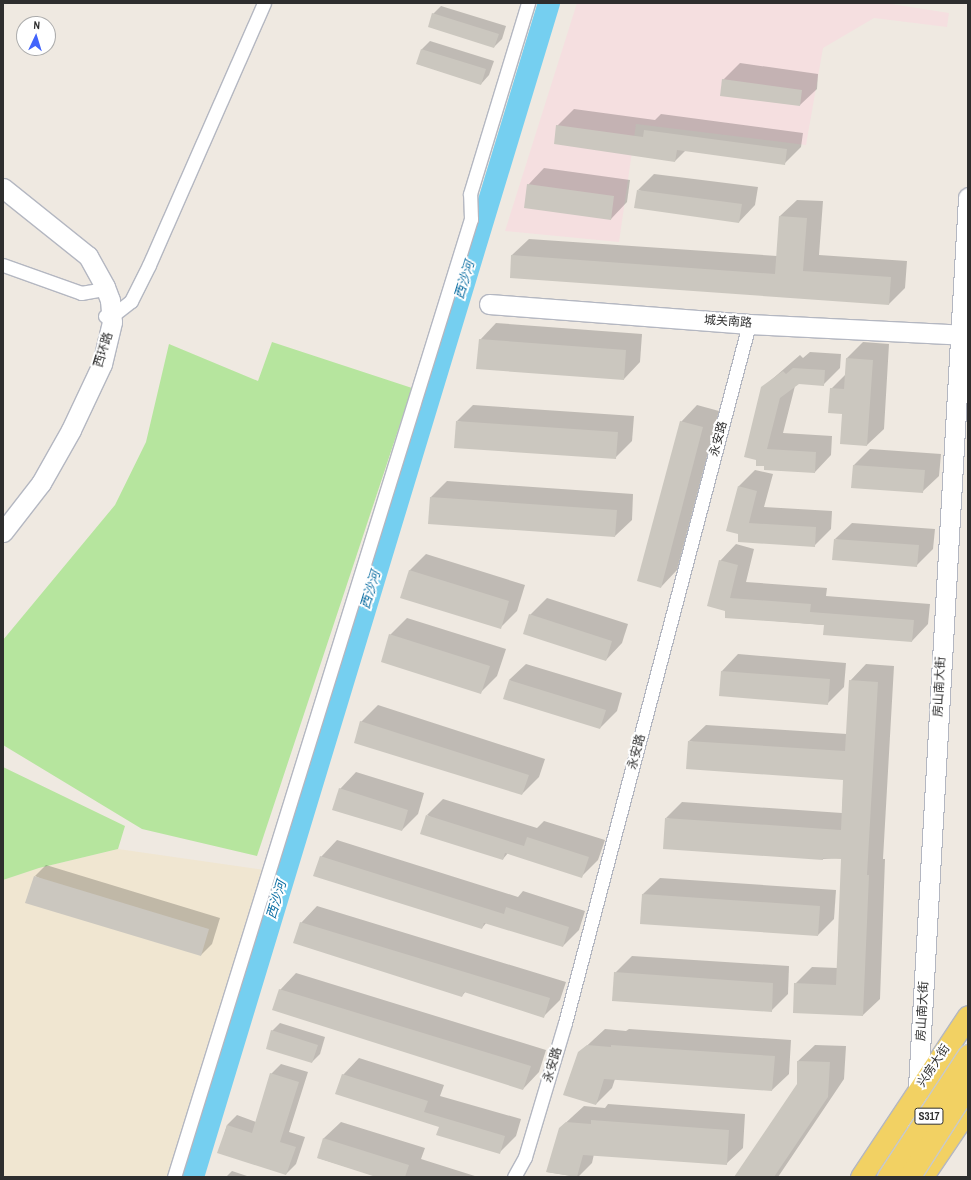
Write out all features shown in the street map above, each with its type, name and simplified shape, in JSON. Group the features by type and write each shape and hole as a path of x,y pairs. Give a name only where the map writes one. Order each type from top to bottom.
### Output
{"main road":[{"name":"西环路","path":"3,188 88,256 105,287 109,338 102,364 71,430 41,483 3,532"},
{"name":"房山南大街","path":"913,1177 964,334 968,197"},
{"name":"西环路","path":"3,199 72,253 88,270 98,290 107,316 97,352 60,432 42,464 3,520"},
{"name":"城关南路","path":"489,304 749,324 964,334"},
{"name":"兴房大街","path":"861,1177 968,1016"},
{"name":"兴房大街","path":"888,1177 968,1055"},
{"name":"S317","path":"909,1177 968,1085"},
{"name":"S317","path":"922,1177 968,1109"}],"street":[{"path":"107,316 131,301 150,265 264,3"},
{"path":"174,1177 471,219 470,194 528,3"},
{"path":"3,265 82,293 98,290"},
{"name":"永安路","path":"514,1177 525,1157 565,1023 749,324"}],"shaded area":[{"path":"577,3 885,3 949,13 947,27 874,18 823,48 806,145 636,124 619,242 505,231"},
{"path":"118,849 265,870 169,1177 3,1177 3,880 39,868"}],"green space":[{"path":"272,342 412,388 257,856 142,829 3,745 3,640 115,505 146,442 169,344 258,381"},
{"path":"3,767 125,826 118,849 39,868 3,880"}],"building":[{"path":"432,13 499,34 494,48 428,27"},
{"path":"421,49 486,69 481,85 416,64"},
{"path":"722,79 802,90 800,106 720,96"},
{"path":"556,125 643,137 644,130 787,149 785,165 677,150 675,162 554,144"},
{"path":"527,184 614,196 611,220 524,208"},
{"path":"637,190 742,204 739,223 634,208"},
{"path":"779,216 807,218 803,271 891,277 889,305 510,278 511,255 775,274"},
{"path":"479,339 626,350 624,380 476,369"},
{"path":"846,358 873,360 867,446 840,444 842,414 828,413 830,388 844,389"},
{"path":"793,368 825,370 824,386 799,384 780,398 767,449 816,452 815,473 764,470 764,466 756,466 756,460 744,457 761,387 783,371 786,374"},
{"path":"456,421 618,432 616,459 454,448"},
{"path":"680,421 703,427 661,588 637,581"},
{"path":"853,465 925,470 923,493 851,488"},
{"path":"738,486 757,491 749,523 816,527 815,547 738,542 738,534 726,531"},
{"path":"430,497 617,510 615,537 428,524"},
{"path":"834,539 919,545 917,567 832,560"},
{"path":"719,560 738,565 730,598 811,604 810,612 914,620 912,642 823,635 824,625 725,618 725,611 707,606"},
{"path":"409,570 509,601 501,629 400,598"},
{"path":"529,614 612,641 606,661 523,634"},
{"path":"389,634 490,666 481,694 381,662"},
{"path":"721,671 830,679 828,705 719,696"},
{"path":"509,680 606,710 600,729 503,699"},
{"path":"849,680 878,682 867,875 869,875 863,1016 793,1013 794,983 836,985 841,859 823,858 823,860 663,849 665,818 841,830 843,780 686,769 688,741 845,751"},
{"path":"360,721 529,775 522,795 354,743"},
{"path":"339,788 408,810 402,831 332,810"},
{"path":"426,815 524,846 527,837 589,857 582,878 505,853 503,860 420,834"},
{"path":"320,856 504,914 506,907 569,927 563,947 484,923 482,929 313,876"},
{"path":"34,876 209,929 201,956 25,903"},
{"path":"642,894 820,906 818,936 640,924"},
{"path":"300,922 550,998 544,1018 464,992 462,997 293,943"},
{"path":"614,972 773,983 772,1012 612,1001"},
{"path":"279,989 531,1066 523,1090 272,1010"},
{"path":"271,1030 318,1045 312,1063 266,1049"},
{"path":"587,1045 611,1047 611,1045 775,1056 772,1091 604,1079 596,1105 563,1095 578,1052"},
{"path":"797,1061 830,1062 828,1097 774,1177 734,1177 797,1084"},
{"path":"270,1073 299,1082 280,1142 296,1147 286,1175 217,1153 227,1125 252,1133"},
{"path":"342,1074 428,1101 424,1112 505,1136 500,1154 436,1135 439,1127 335,1094"},
{"path":"591,1120 729,1130 727,1165 583,1155 577,1177 546,1172 559,1128 566,1122 591,1124"},
{"path":"323,1138 409,1165 405,1177 376,1177 317,1158"}],"waterway":[{"name":"西沙河","path":"193,1177 549,3"}]}
